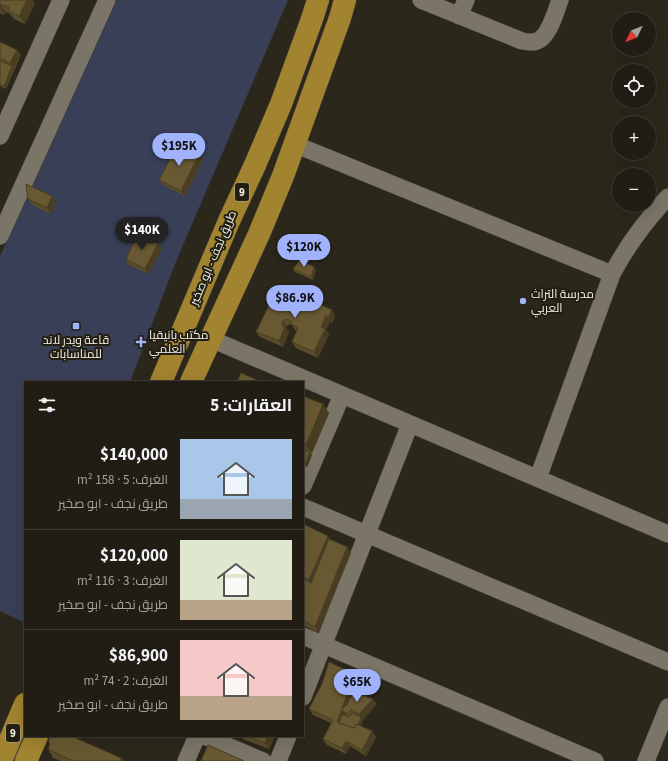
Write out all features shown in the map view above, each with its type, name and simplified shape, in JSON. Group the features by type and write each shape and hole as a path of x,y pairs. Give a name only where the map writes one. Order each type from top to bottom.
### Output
{"highway":[{"name":"طريق نجف - ابو صخير","path":"161,381 229,221 281,104 318,0"},
{"path":"191,381 259,234 283,176 343,9"},
{"path":"255,165 259,172 266,177 275,178 283,176"},
{"path":"229,221 238,219 247,221 254,226 259,234"},
{"name":"9","path":"1,761 24,706"},
{"name":"9","path":"26,761 37,737"}],"street":[{"path":"0,136 61,0"},
{"path":"0,236 107,0"},
{"path":"343,9 356,0"},
{"path":"421,0 529,42 537,41 547,33 560,0"},
{"path":"459,16 466,0"},
{"path":"294,144 612,274"},
{"path":"538,478 612,274 639,230 668,197"},
{"path":"211,339 668,534"},
{"path":"304,484 342,394"},
{"path":"304,695 410,424"},
{"path":"304,507 668,662"},
{"path":"304,636 596,761"},
{"path":"646,761 668,707"},
{"path":"186,761 197,737"},
{"path":"206,737 263,761"},
{"path":"278,761 288,737"}],"shaded area":[{"path":"117,0 288,0 175,264 130,381 24,381 24,623 0,611 0,256"}],"building":[{"path":"0,0 27,0 19,16 8,11 9,7 0,4"},
{"path":"0,42 17,50 10,63 0,58"},
{"path":"0,61 12,66 4,86 0,84"},
{"path":"178,143 199,154 181,191 159,180"},
{"path":"26,184 52,196 47,208 28,199"},
{"path":"138,233 158,243 145,269 126,259"},
{"path":"304,234 315,239 310,256 299,251"},
{"path":"300,260 314,267 311,277 293,269"},
{"path":"280,285 332,310 328,318 326,315 321,327 325,329 314,352 292,342 298,328 291,324 291,321 287,319 283,321 282,325 285,327 279,341 256,332 273,297 278,298"},
{"path":"241,373 257,380 256,381 237,381"},
{"path":"304,396 323,404 306,445 304,444"},
{"path":"304,450 310,452 304,464"},
{"path":"305,525 328,536 309,580 304,578"},
{"path":"329,539 347,547 315,627 304,622 304,580 311,583"},
{"path":"329,662 357,675 346,697 337,722 354,728 356,724 372,731 362,750 346,741 342,748 323,739 333,720 309,709 322,684"},
{"path":"353,692 373,699 359,714 351,710 347,714 341,709 347,705"},
{"path":"353,713 361,717 358,725 356,724 354,728 339,723 342,715 349,717"},
{"path":"50,737 73,737 121,758 120,761 73,761 48,749 50,744"},
{"path":"249,737 268,737 265,743"},
{"path":"208,745 244,761 201,761"}],"place":[{"name":"مدرسة التراث العربي","path":"523,301"},
{"name":"قاعة ويدر لاند للمناسابات","path":"76,326"},
{"name":"مكتب بانيقيا العلمي","path":"141,342"}]}
